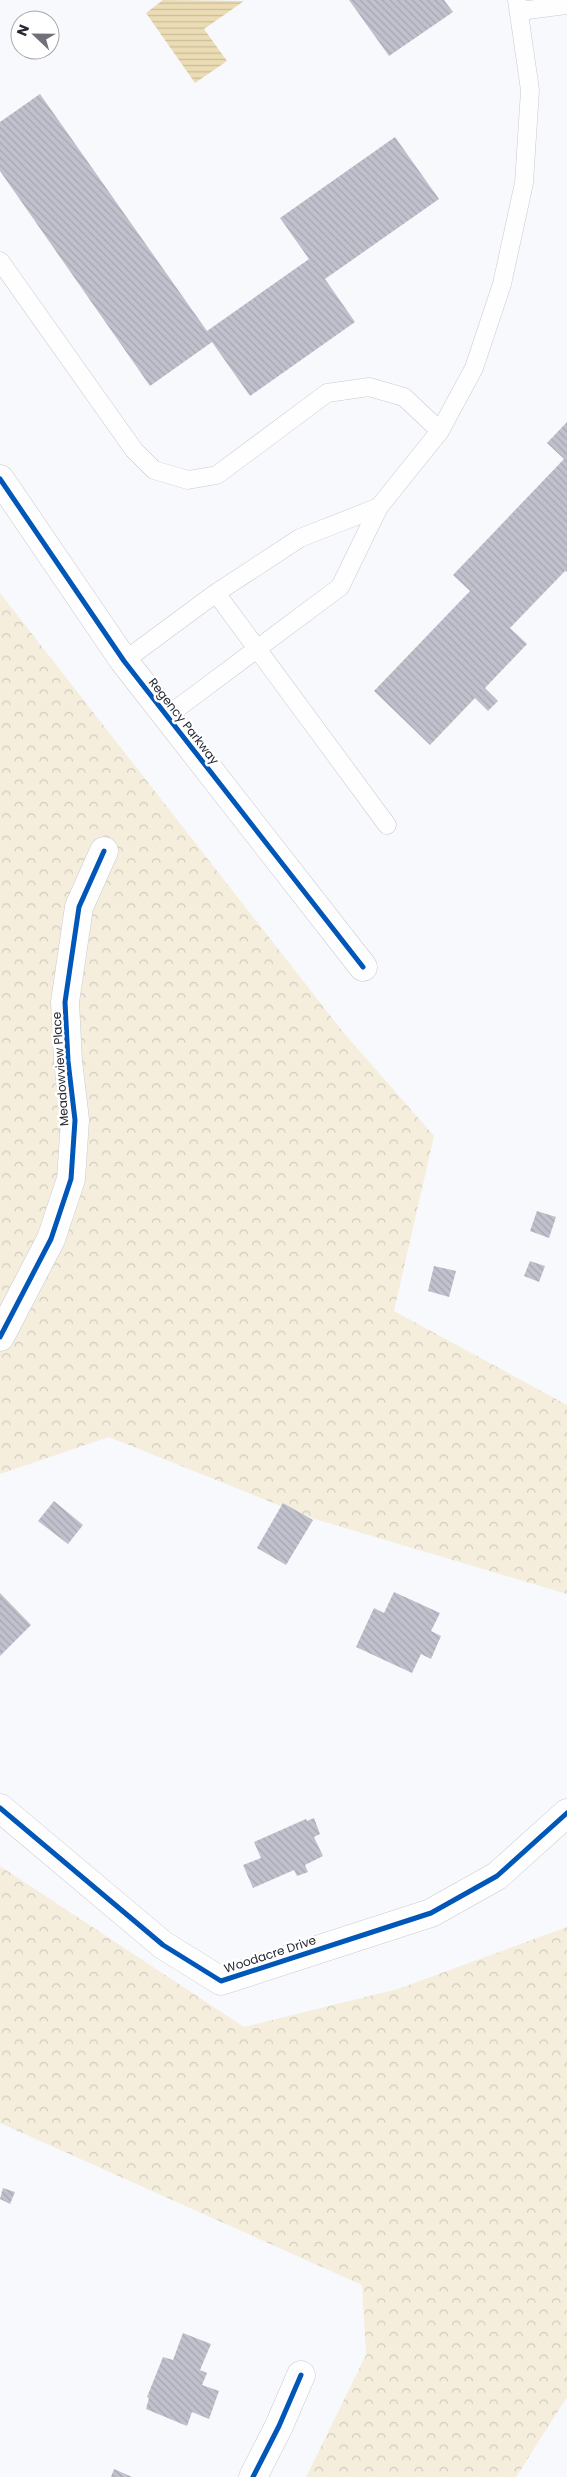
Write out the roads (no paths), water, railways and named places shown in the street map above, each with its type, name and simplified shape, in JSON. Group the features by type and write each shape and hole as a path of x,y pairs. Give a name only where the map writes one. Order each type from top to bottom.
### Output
{"street":[{"name":"Regency Parkway","path":"0,479 124,661 363,967"},
{"name":"Meadowview Place","path":"0,1336 51,1239 71,1179 75,1120 68,1061 65,1002 79,908 104,851"},
{"name":"Woodacre Drive","path":"0,1808 163,1945 221,1981 431,1912 497,1876 567,1813"},
{"path":"252,2477 279,2426 301,2375"}],"lane":[{"path":"167,716 340,587 379,508 440,431 474,368 502,284 524,183 530,90 518,6 567,5"},
{"path":"0,261 134,450 154,470 188,480 217,475 327,393 369,387 404,397 440,431"},
{"path":"124,661 216,593 300,538 379,508"},
{"path":"216,593 387,825"}]}
